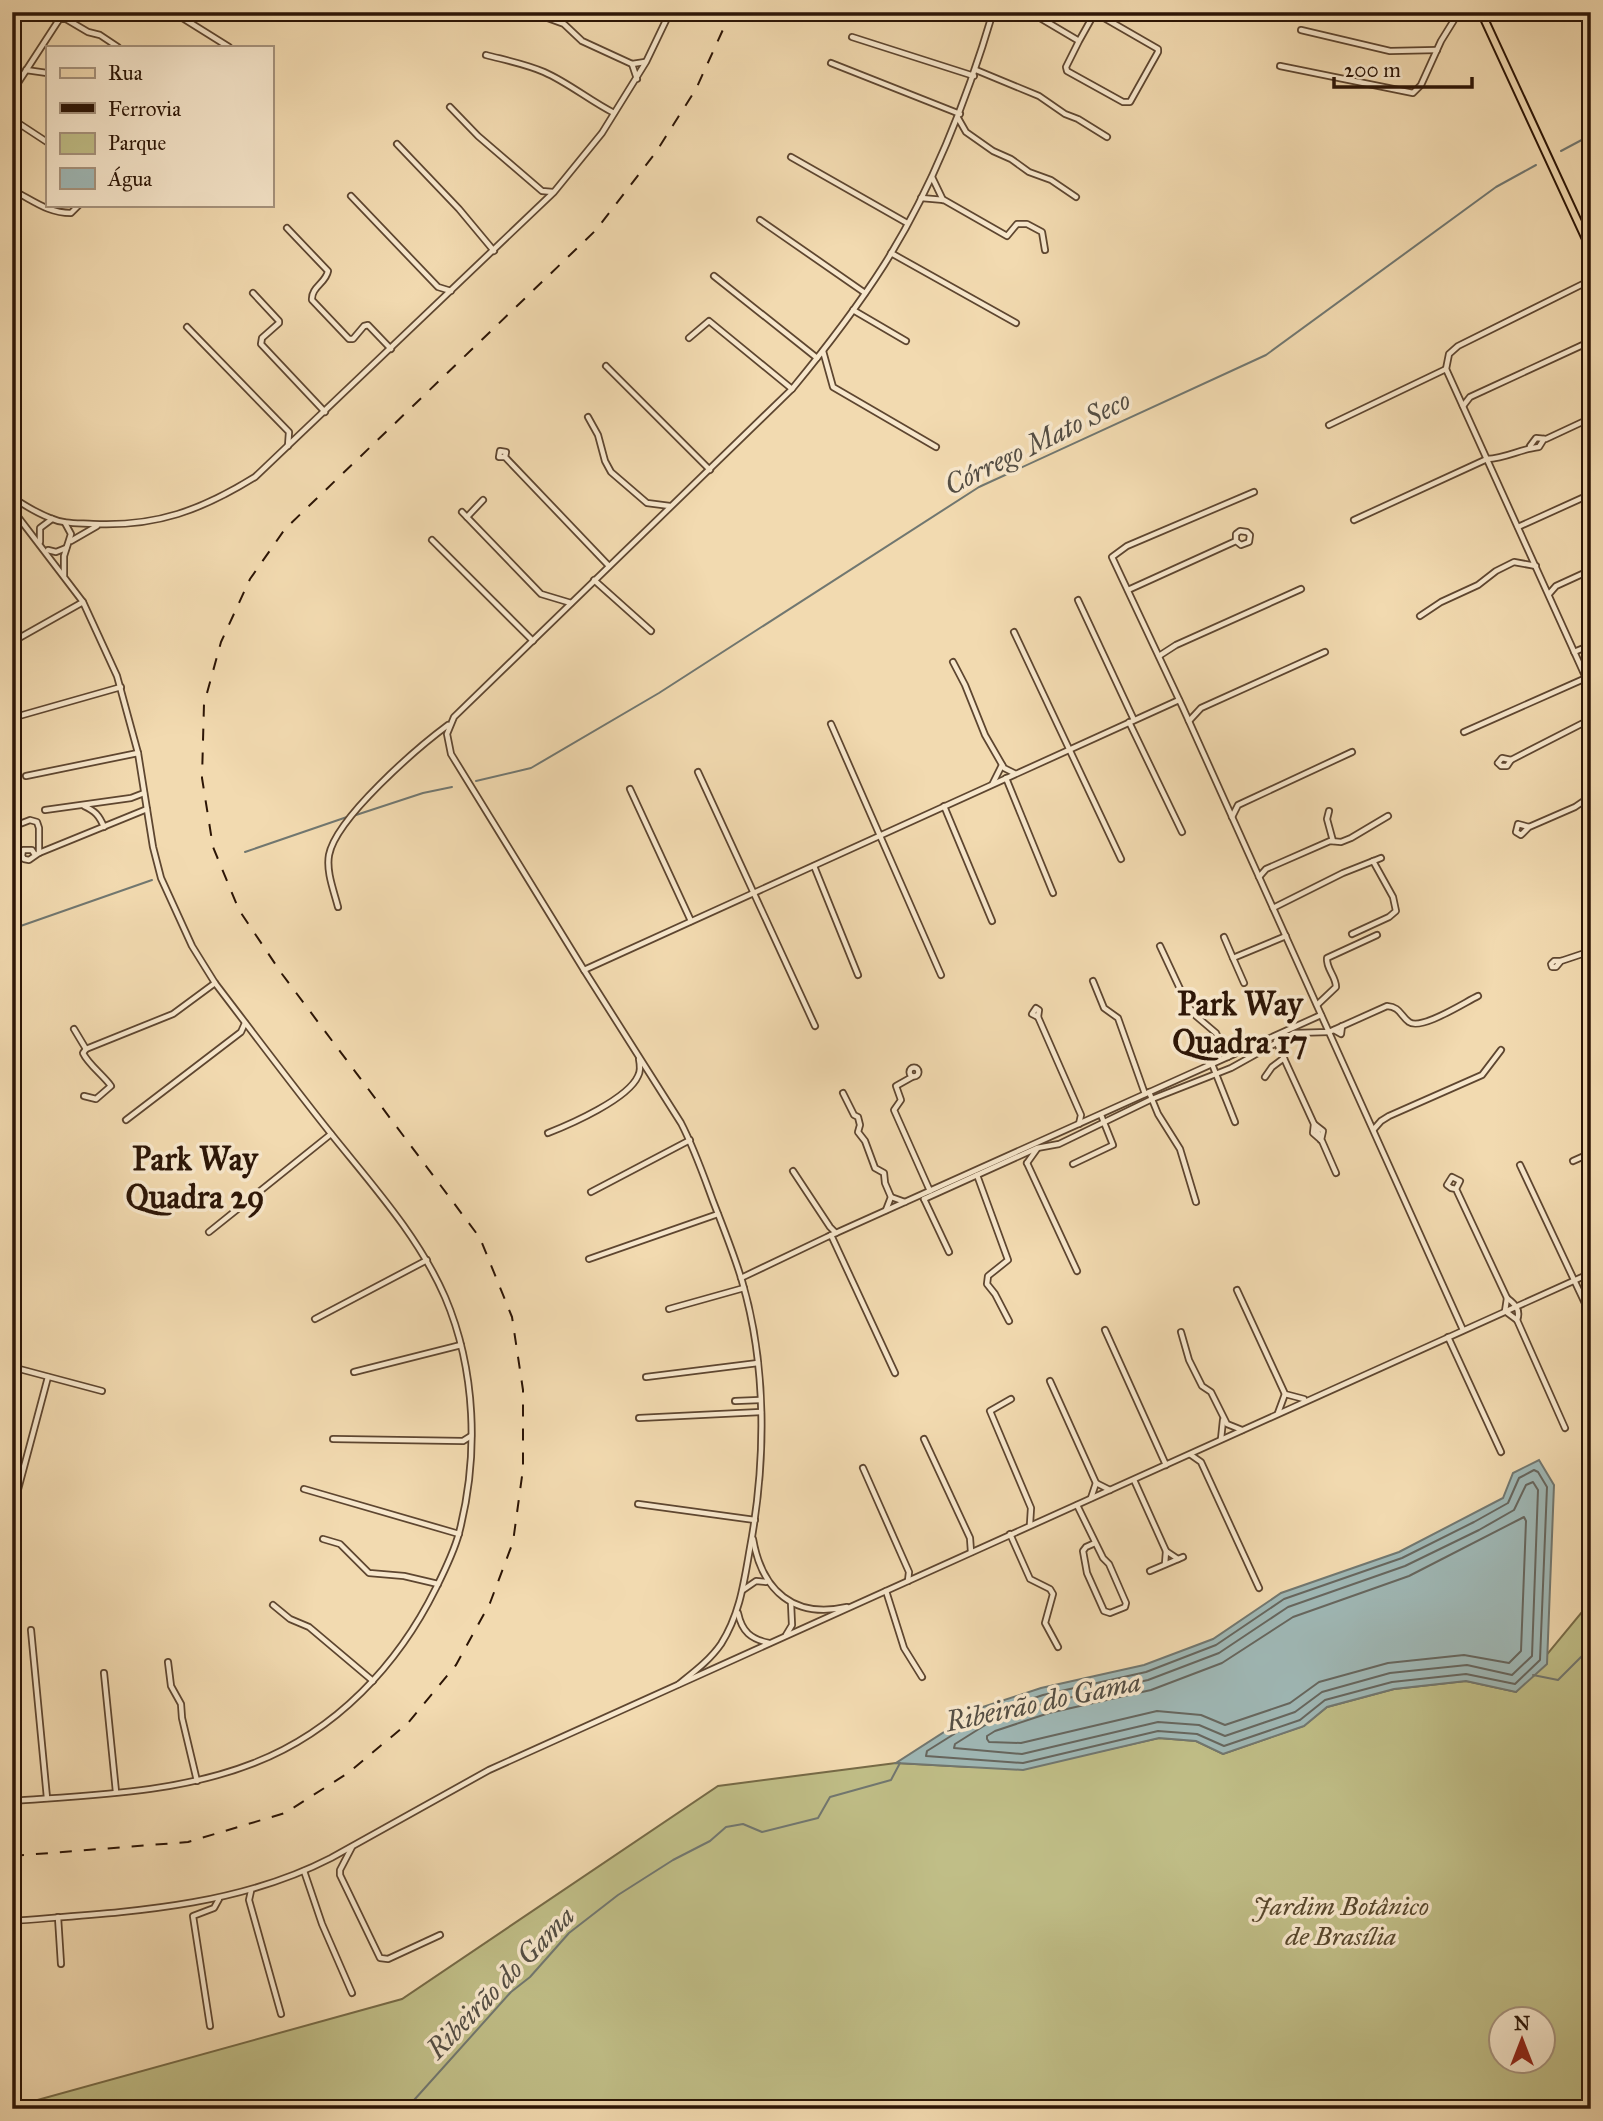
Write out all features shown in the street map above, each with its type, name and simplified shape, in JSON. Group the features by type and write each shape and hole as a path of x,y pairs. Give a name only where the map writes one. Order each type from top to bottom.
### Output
{"main road":[{"path":"1481,13 1591,250"}],"street":[{"path":"45,12 100,35 116,46"},
{"path":"13,87 64,12"},
{"path":"64,12 66,19"},
{"path":"173,12 227,46"},
{"path":"531,12 564,24 587,43 632,64 646,62"},
{"path":"12,497 52,519 65,523 100,524 160,520 225,496 255,477 554,192 585,155 637,79 670,12"},
{"path":"679,1684 712,1655 738,1611 755,1520 760,1482 761,1412 758,1363 744,1288 690,1140 451,754 447,734 454,717 710,470 792,388 823,351 891,253 932,177 975,73 993,12"},
{"path":"1030,12 1079,41"},
{"path":"1280,66 1410,93 1421,85 1459,12"},
{"path":"1475,12 1481,13"},
{"path":"1097,15 1158,48 1158,52 1127,104 1066,70 1079,41 1093,16 1097,15"},
{"path":"1301,30 1390,51 1437,50"},
{"path":"852,37 975,73 1039,96 1065,114 1107,136"},
{"path":"486,55 543,71 614,113"},
{"path":"831,63 959,116 966,132"},
{"path":"632,64 637,79"},
{"path":"26,70 46,73"},
{"path":"450,107 478,136 542,191 554,192"},
{"path":"12,120 46,141"},
{"path":"952,131 966,132 1029,172 1051,180 1076,197"},
{"path":"397,144 459,209 494,251"},
{"path":"791,157 907,223"},
{"path":"932,177 944,200"},
{"path":"12,190 43,209 57,213 71,213 78,206"},
{"path":"542,191 543,202"},
{"path":"351,196 438,287 452,291"},
{"path":"921,198 944,200 1007,236 1017,224 1027,224 1042,232 1045,250"},
{"path":"760,220 865,293"},
{"path":"287,228 328,271 327,278 312,292 312,300 349,339 353,339 368,325 391,349"},
{"path":"891,253 1016,323"},
{"path":"714,276 817,358"},
{"path":"1591,280 1458,346 1449,355 1446,369 1591,689"},
{"path":"438,287 439,303"},
{"path":"253,293 279,321 262,338 261,344 325,412"},
{"path":"853,310 906,341"},
{"path":"690,338 709,321 792,388"},
{"path":"187,327 289,432 289,446"},
{"path":"1463,406 1470,397 1587,344"},
{"path":"823,351 833,387 936,446"},
{"path":"606,366 710,470"},
{"path":"1329,425 1446,369"},
{"path":"1459,396 1470,397"},
{"path":"588,417 598,435 611,472 647,503 671,506"},
{"path":"1354,520 1487,459 1502,458 1530,446 1534,439 1544,439 1591,418"},
{"path":"289,432 303,432"},
{"path":"505,457 609,566"},
{"path":"1493,471 1502,458"},
{"path":"1254,492 1127,545 1112,556 1321,1015 1331,1031 1463,1330"},
{"path":"1518,527 1591,494"},
{"path":"467,517 483,500"},
{"path":"12,509 83,602 121,687 138,753 161,878 192,947 245,1023 377,1190 427,1259 446,1298 461,1345 470,1387 472,1436 471,1476 459,1534 439,1584 399,1650 373,1681 338,1714 306,1737 255,1762 197,1781 116,1792 12,1801"},
{"path":"462,512 541,594 571,603"},
{"path":"40,543 40,528 52,519"},
{"path":"64,577 64,556 71,534 65,523"},
{"path":"70,541 100,524"},
{"path":"432,540 533,641"},
{"path":"1128,590 1236,541"},
{"path":"45,549 56,552 67,547"},
{"path":"1521,562 1529,553"},
{"path":"1420,616 1514,562 1536,566"},
{"path":"1549,594 1556,586 1591,570"},
{"path":"594,580 652,631"},
{"path":"1545,586 1556,586"},
{"path":"1158,656 1176,645 1301,589"},
{"path":"1078,600 1182,832"},
{"path":"12,642 83,602"},
{"path":"1014,632 1121,859"},
{"path":"1574,652 1591,645"},
{"path":"1189,721 1201,708 1325,652"},
{"path":"953,662 982,730 1002,765 1008,772 1015,773"},
{"path":"1464,732 1586,678"},
{"path":"12,718 121,687"},
{"path":"584,970 1179,700"},
{"path":"1183,708 1201,708"},
{"path":"1511,760 1591,719"},
{"path":"831,724 941,975"},
{"path":"338,908 330,876 329,855 337,836 368,796 449,725"},
{"path":"1226,803 1238,805 1352,752"},
{"path":"26,776 138,753"},
{"path":"993,784 1002,765"},
{"path":"698,772 815,1026"},
{"path":"1006,778 1052,893"},
{"path":"629,789 691,920"},
{"path":"45,810 131,798 144,793"},
{"path":"1529,827 1575,807 1591,796"},
{"path":"1232,818 1238,805"},
{"path":"81,806 94,810 100,816 104,827"},
{"path":"944,806 992,921"},
{"path":"12,827 30,820 37,822 37,854 147,809"},
{"path":"1329,811 1327,820 1333,841"},
{"path":"1256,869 1266,869 1333,841 1341,842 1351,838 1388,816"},
{"path":"871,840 875,834 875,822"},
{"path":"1273,908 1381,858"},
{"path":"1352,934 1396,911 1393,897 1373,861"},
{"path":"814,866 858,975"},
{"path":"1259,877 1266,869"},
{"path":"1317,1005 1336,986 1334,976 1326,963 1327,958 1377,935"},
{"path":"1233,958 1286,936"},
{"path":"1224,937 1244,983"},
{"path":"1160,946 1188,1006 1216,1032 1228,1057"},
{"path":"1560,961 1591,951"},
{"path":"1093,981 1104,1008 1118,1018 1147,1093 1180,1149 1196,1202"},
{"path":"84,1096 96,1099 111,1086 86,1059 83,1052 86,1049 173,1014 215,983"},
{"path":"923,1197 937,1188 1012,1160 1147,1093 1275,1039 1294,1033 1331,1031 1341,1034 1342,1026 1387,1006 1400,1010 1415,1025 1425,1023 1478,996"},
{"path":"741,1278 905,1202 977,1173 1002,1158 1038,1145 1059,1144 1152,1099 1231,1068 1275,1039 1321,1015"},
{"path":"1038,1017 1082,1115 1091,1119"},
{"path":"127,1120 241,1032 245,1023"},
{"path":"74,1030 86,1049"},
{"path":"241,1032 252,1031"},
{"path":"1275,1039 1314,1124 1322,1131 1321,1140"},
{"path":"1373,1130 1381,1121 1482,1075 1502,1050"},
{"path":"1265,1077 1272,1067 1284,1058"},
{"path":"548,1133 586,1117 630,1086 638,1076 639,1059"},
{"path":"1212,1064 1235,1122"},
{"path":"638,1076 651,1077"},
{"path":"912,1077 896,1086 901,1100 894,1110 930,1191"},
{"path":"843,1093 858,1118 858,1132 865,1141 875,1168 884,1172 891,1197 886,1211"},
{"path":"1078,1125 1082,1115"},
{"path":"1073,1164 1113,1145 1101,1115"},
{"path":"1368,1119 1381,1121"},
{"path":"1314,1124 1313,1133 1321,1140 1336,1173"},
{"path":"209,1232 331,1134"},
{"path":"591,1192 690,1140"},
{"path":"1027,1163 1038,1145"},
{"path":"1573,1161 1591,1153"},
{"path":"1002,1158 1027,1163"},
{"path":"1027,1163 1077,1271"},
{"path":"1520,1165 1591,1316"},
{"path":"793,1171 830,1227 831,1235 895,1373"},
{"path":"977,1173 1009,1260 988,1276 987,1284 1009,1321"},
{"path":"928,1183 937,1188"},
{"path":"1456,1189 1507,1298 1516,1306 1519,1314 1517,1320"},
{"path":"891,1197 905,1202"},
{"path":"923,1197 949,1252"},
{"path":"589,1259 718,1214"},
{"path":"830,1227 831,1235"},
{"path":"315,1319 427,1259"},
{"path":"12,1921 179,1906 220,1899 251,1891 304,1871 475,1777 1591,1273"},
{"path":"669,1309 744,1288"},
{"path":"1237,1290 1285,1394 1278,1413"},
{"path":"1505,1311 1507,1298"},
{"path":"1505,1311 1517,1320 1565,1428"},
{"path":"1105,1330 1166,1465"},
{"path":"1181,1332 1189,1360 1202,1386 1211,1392 1227,1424 1242,1430"},
{"path":"1448,1337 1501,1452"},
{"path":"354,1372 461,1345"},
{"path":"646,1377 758,1363"},
{"path":"12,1367 102,1391"},
{"path":"12,1512 48,1377"},
{"path":"1050,1381 1096,1483 1110,1490"},
{"path":"1285,1394 1308,1399"},
{"path":"1011,1399 990,1411 1031,1508 1030,1525"},
{"path":"735,1401 760,1400"},
{"path":"639,1418 761,1412"},
{"path":"1220,1440 1223,1419"},
{"path":"333,1438 463,1441 472,1436"},
{"path":"924,1438 970,1538 971,1552"},
{"path":"463,1441 471,1447"},
{"path":"1202,1449 1201,1462 1259,1588"},
{"path":"1190,1454 1201,1462"},
{"path":"863,1468 909,1572 908,1581"},
{"path":"1134,1480 1166,1551 1165,1564"},
{"path":"1091,1498 1096,1483"},
{"path":"304,1489 459,1534"},
{"path":"638,1504 755,1520"},
{"path":"1077,1505 1095,1543 1109,1564 1126,1605 1110,1613 1104,1611 1087,1573 1083,1551 1095,1543"},
{"path":"1031,1508 1046,1518"},
{"path":"1010,1534 1030,1579 1050,1589 1053,1594 1045,1623 1058,1647"},
{"path":"752,1536 757,1560 767,1582 791,1602 812,1610 855,1605"},
{"path":"970,1538 982,1547"},
{"path":"323,1539 340,1544 369,1573 404,1576 439,1584"},
{"path":"1150,1572 1181,1558 1166,1551"},
{"path":"909,1572 919,1576"},
{"path":"743,1590 756,1581 767,1582"},
{"path":"886,1591 904,1648 922,1676"},
{"path":"784,1637 792,1626 791,1602"},
{"path":"273,1605 290,1619 309,1627 373,1681"},
{"path":"738,1611 748,1635 770,1643"},
{"path":"31,1630 47,1798"},
{"path":"168,1662 171,1686 181,1704 197,1781"},
{"path":"104,1673 116,1792"},
{"path":"352,1846 341,1866 340,1875 380,1958 388,1959 440,1935"},
{"path":"304,1871 352,1993"},
{"path":"251,1891 249,1900 281,2014"},
{"path":"241,1894 249,1900"},
{"path":"211,2026 193,1916 214,1908 220,1899"},
{"path":"58,1917 61,1964"}],"green space":[{"name":"Jardim Botânico de Brasília","path":"1591,1601 1591,2109 12,2109 402,1999 718,1786 896,1763 969,1767 1101,1751 1159,1738 1196,1741 1223,1754 1303,1726 1327,1707 1394,1689 1466,1681 1516,1692"}],"water":[{"path":"1539,1460 1554,1485 1547,1664 1516,1692 1466,1681 1394,1689 1327,1707 1304,1726 1223,1754 1196,1741 1159,1738 1023,1770 896,1763 983,1707 1041,1688 1144,1665 1213,1639 1281,1593 1399,1552 1503,1498 1513,1473"}],"waterway":[{"name":"Córrego Mato Seco","path":"1561,151 1591,135"},
{"name":"Córrego Mato Seco","path":"476,781 531,768 659,693 979,487 1266,355 1496,187 1536,165"},
{"name":"Córrego Mato Seco","path":"356,815 423,793 452,787"},
{"name":"Córrego Mato Seco","path":"245,852 347,817"},
{"name":"Córrego Mato Seco","path":"12,929 152,880"},
{"name":"Ribeirão do Gama","path":"1533,1675 1558,1680 1591,1647"},
{"name":"Ribeirão do Gama","path":"406,2109 511,1992 530,1977 569,1933 618,1895 673,1860 710,1841 726,1827 743,1824 762,1832 818,1818 830,1797 891,1780 900,1763"}],"railway":[{"path":"12,1856 188,1842 285,1813 348,1773 408,1723 456,1665 490,1603 513,1542 523,1469 523,1390 512,1317 480,1238 282,974 239,910 213,847 202,778 204,704 221,642 250,579 285,529 596,230 656,152 696,89 731,12"}],"district":[{"name":"Park Way Quadra 17","path":"1240,1022"},
{"name":"Park Way Quadra 29","path":"195,1177"}]}
